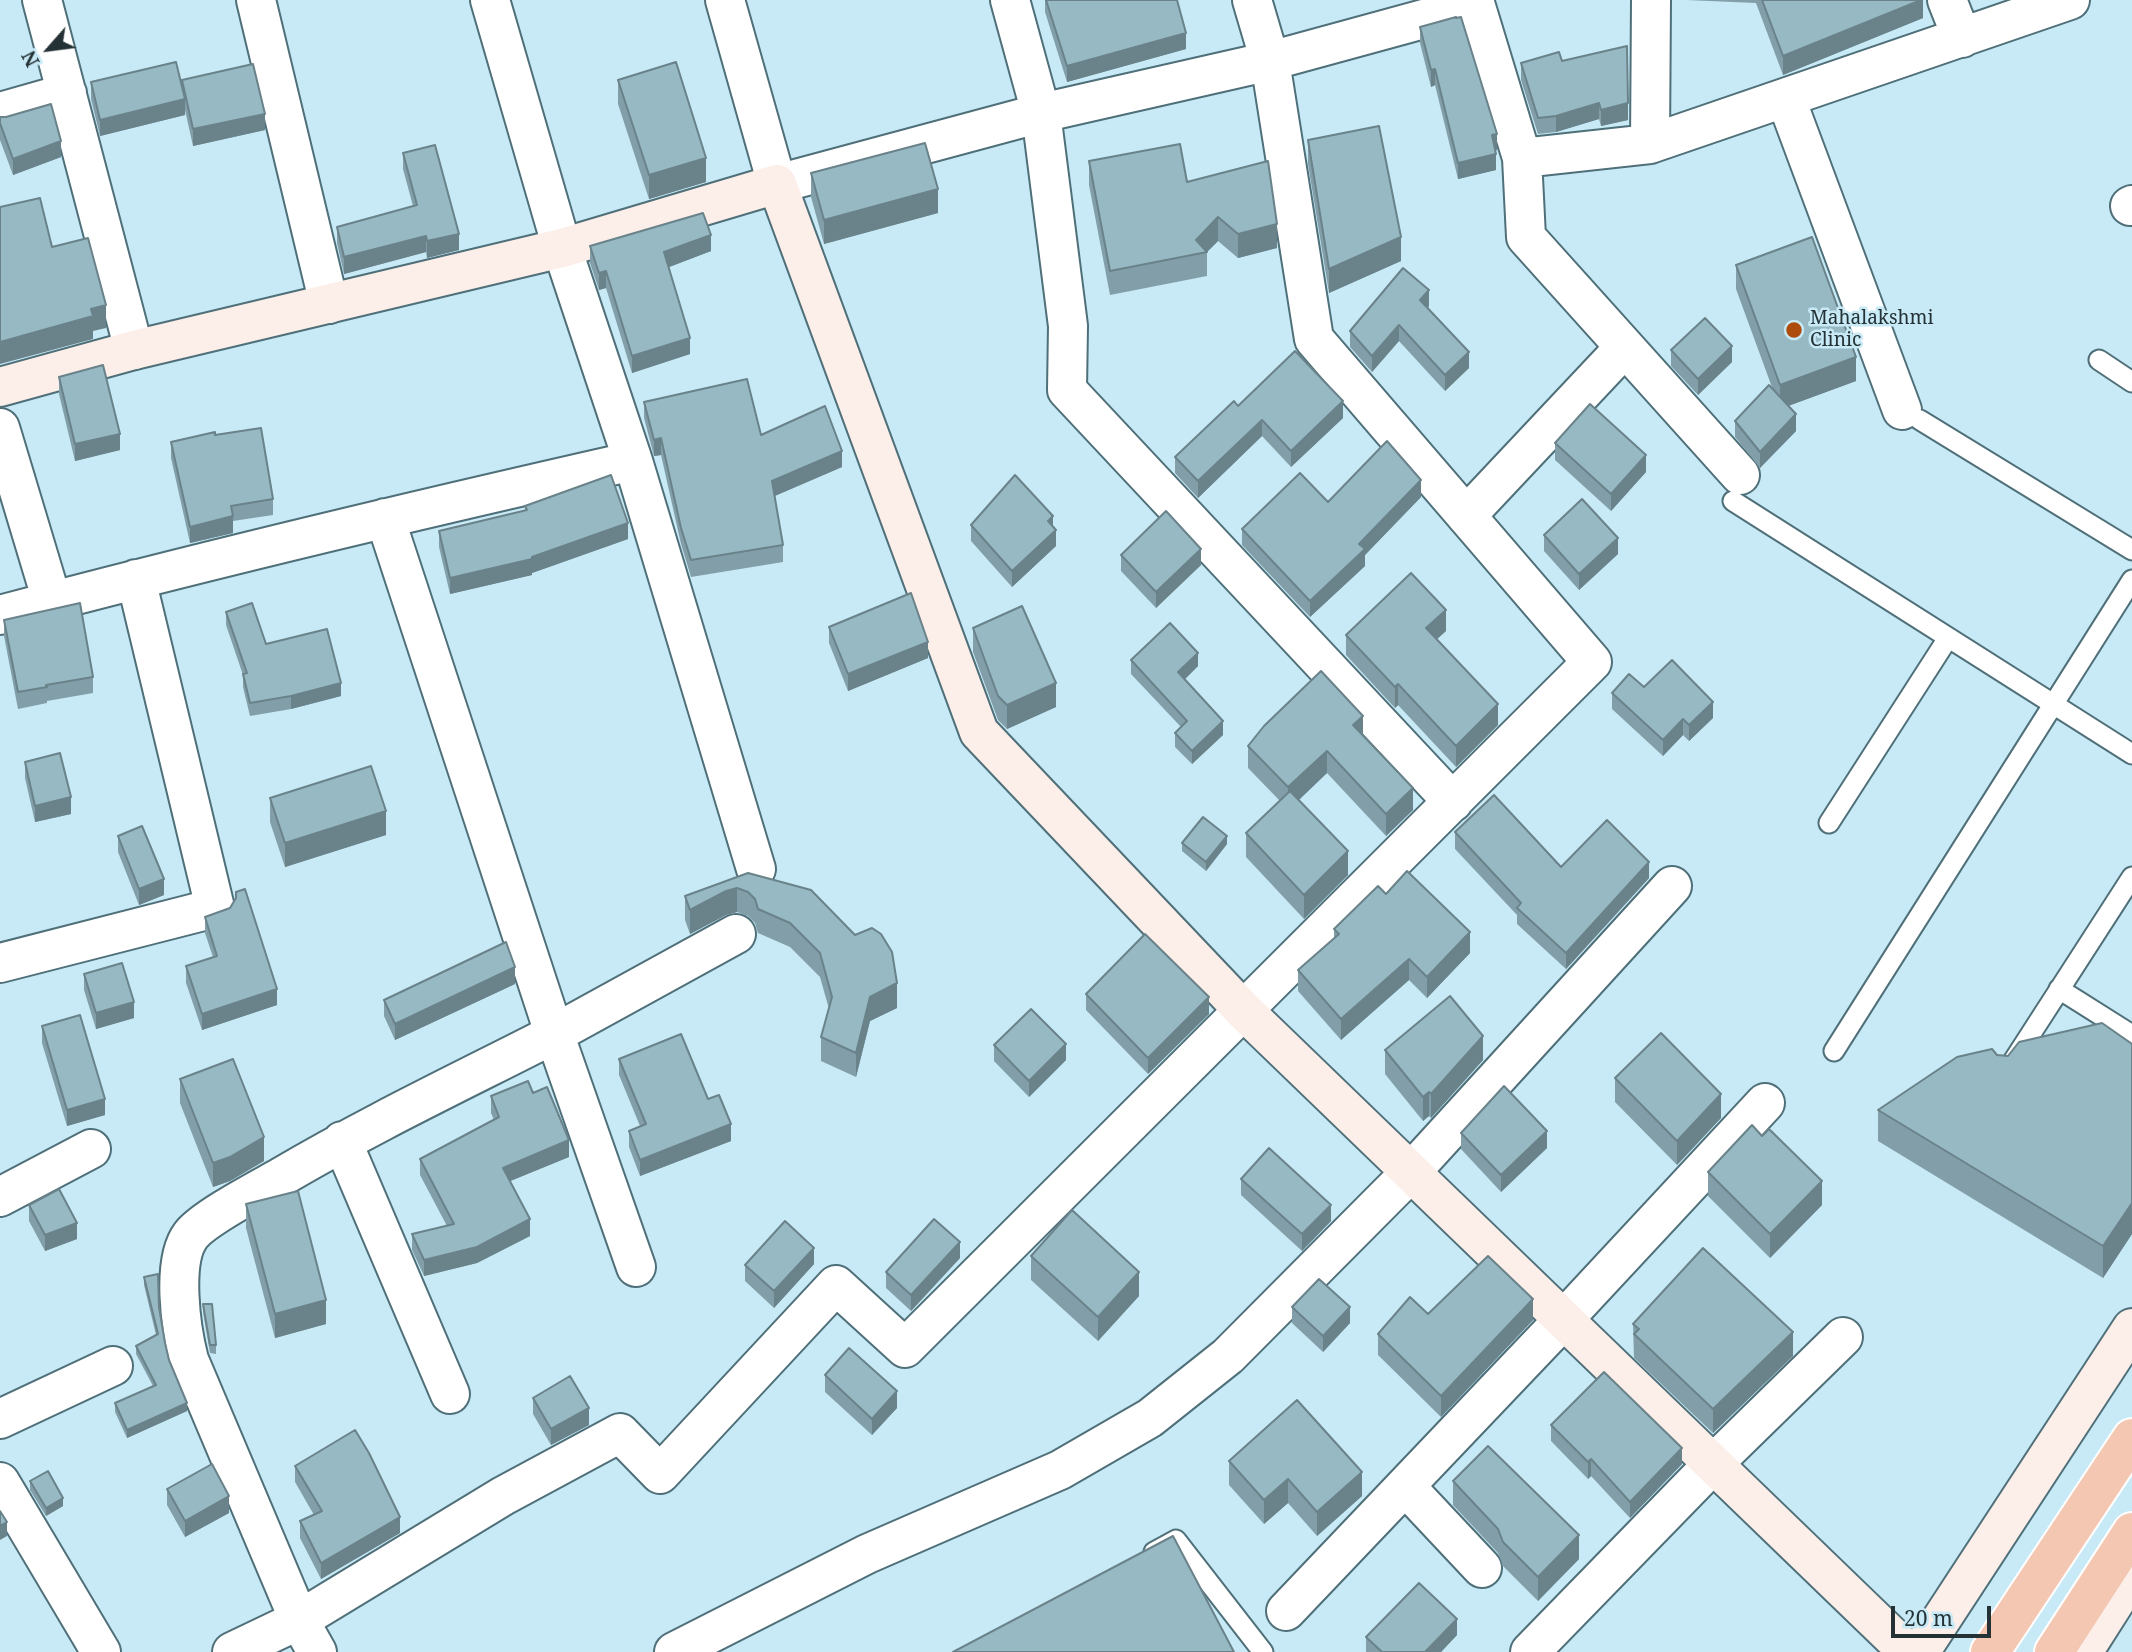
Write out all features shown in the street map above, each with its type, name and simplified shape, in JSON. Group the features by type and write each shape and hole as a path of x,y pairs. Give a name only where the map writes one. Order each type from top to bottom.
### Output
{"highway":[{"path":"1990,1652 2132,1438"},
{"path":"2054,1652 2132,1532"}],"street":[{"path":"42,0 134,350"},
{"path":"256,0 330,304"},
{"path":"490,0 562,248 633,461 756,869"},
{"path":"725,0 777,184 979,732 1244,1011 1908,1652"},
{"path":"1010,0 1041,113 1068,326 1067,390 1453,802"},
{"path":"232,1652 308,1636 503,1496 620,1433 660,1474 836,1285 905,1348 1592,662 1314,340 1270,61 1252,0"},
{"path":"1650,144 1651,0"},
{"path":"1947,0 1962,38"},
{"path":"1522,158 1650,144 2070,0"},
{"path":"0,387 134,350 562,248 777,184 1041,113 1270,61 1475,2 1522,158 1526,237 1625,347 1737,488"},
{"path":"0,112 67,93"},
{"path":"1786,99 1911,415"},
{"path":"1466,516 1625,347"},
{"path":"0,428 52,601"},
{"path":"0,615 385,518 633,461"},
{"path":"385,518 554,1033 636,1267"},
{"path":"0,963 215,908 136,579"},
{"path":"674,1652 867,1554 1060,1470 1150,1418 1228,1356 1411,1172 1672,886"},
{"path":"308,1636 189,1360 184,1342 180,1275 183,1252 191,1234 219,1214 342,1141 554,1033 736,934"},
{"path":"1286,1611 1765,1103"},
{"path":"342,1141 450,1394"},
{"path":"0,1197 90,1149"},
{"path":"1920,1652 2132,1328"},
{"path":"1530,1652 1713,1464 1843,1337"},
{"path":"0,1419 113,1366"},
{"path":"0,1482 101,1652"},
{"path":"1405,1486 1482,1568"},
{"path":"2083,1652 2132,1575"}],"lane":[{"path":"2099,360 2132,382"},
{"path":"1911,415 2132,550"},
{"path":"1737,488 1948,638 2132,754"},
{"path":"1834,1051 2132,580"},
{"path":"1829,823 1948,638"},
{"path":"2003,1076 2132,877"},
{"path":"2059,989 2132,1035"},
{"path":"1140,1560 1176,1540 1263,1652"}],"building":[{"path":"1046,0 1177,0 1186,33 1067,66"},
{"path":"1762,0 1921,0 1783,56"},
{"path":"1461,17 1497,134 1492,135 1496,154 1458,163 1435,69 1431,70 1420,27"},
{"path":"1627,46 1628,103 1601,110 1599,103 1556,116 1538,118 1521,63 1559,52 1562,61"},
{"path":"176,62 185,99 100,120 91,82"},
{"path":"676,62 706,158 649,175 618,80"},
{"path":"253,64 265,114 193,129 182,80"},
{"path":"51,104 61,141 13,159 0,117"},
{"path":"1379,126 1401,237 1329,269 1308,140"},
{"path":"925,143 938,189 824,220 811,173"},
{"path":"1180,144 1187,182 1268,161 1277,224 1238,234 1218,217 1196,240 1207,252 1110,271 1089,161"},
{"path":"435,145 459,234 427,241 426,236 344,257 337,227 417,205 403,153"},
{"path":"40,198 52,247 88,238 106,305 91,309 93,316 0,342 0,207"},
{"path":"703,213 711,235 664,252 690,338 632,356 606,271 599,273 590,246"},
{"path":"1812,237 1856,357 1780,385 1736,265"},
{"path":"1403,268 1429,290 1420,300 1469,352 1445,375 1399,325 1372,356 1350,331"},
{"path":"1705,318 1732,346 1698,379 1671,350"},
{"path":"1295,351 1343,401 1291,451 1262,420 1198,481 1175,457 1234,401 1238,406"},
{"path":"103,365 120,434 75,444 59,377"},
{"path":"747,379 761,435 825,406 842,451 772,481 783,545 691,560 661,438 654,440 644,402"},
{"path":"1769,385 1796,414 1760,452 1735,421"},
{"path":"1590,404 1646,455 1611,494 1555,443"},
{"path":"261,428 273,499 231,506 233,516 190,527 171,442 215,432 215,435"},
{"path":"1387,441 1421,480 1359,544 1365,549 1310,601 1242,529 1300,473 1328,502"},
{"path":"611,475 628,523 532,559 450,578 439,531 527,510 525,506"},
{"path":"1015,475 1053,516 1048,521 1056,530 1012,571 971,525"},
{"path":"1582,499 1618,538 1579,574 1544,535"},
{"path":"1166,511 1201,549 1156,592 1121,555"},
{"path":"1411,573 1446,610 1426,628 1498,704 1456,746 1398,684 1395,687 1346,635"},
{"path":"911,593 928,642 848,674 829,627"},
{"path":"80,603 93,677 18,692 4,620"},
{"path":"252,603 266,644 327,629 341,683 250,703 243,674 247,673 226,612"},
{"path":"1022,606 1056,683 1007,705 998,696 973,628"},
{"path":"1170,623 1198,653 1178,672 1223,721 1192,751 1175,733 1187,721 1131,660"},
{"path":"1672,660 1713,702 1689,725 1683,719 1663,740 1612,693 1629,674 1644,687"},
{"path":"1321,671 1363,716 1353,725 1413,788 1386,814 1327,751 1288,787 1248,746 1264,726"},
{"path":"60,753 71,797 35,806 25,762"},
{"path":"371,766 386,811 285,843 270,798"},
{"path":"1290,791 1348,851 1304,895 1246,833"},
{"path":"1494,795 1561,867 1607,820 1649,862 1566,953 1517,908 1521,903 1455,832"},
{"path":"1203,817 1227,836 1206,862 1182,843"},
{"path":"142,826 164,879 139,889 118,836"},
{"path":"1407,871 1470,932 1427,977 1409,959 1341,1019 1298,970 1339,934 1334,929 1378,886 1386,894"},
{"path":"748,873 811,890 855,935 872,928 881,934 892,952 897,983 870,997 856,1053 821,1037 832,997 820,953 790,923 758,909 755,899 748,892 737,888 690,910 685,896"},
{"path":"245,889 277,989 202,1014 186,966 217,956 205,917 230,908 236,898 236,892"},
{"path":"1145,934 1209,997 1148,1058 1086,994"},
{"path":"506,942 515,967 395,1024 384,1000"},
{"path":"122,963 134,1002 96,1013 84,974"},
{"path":"1450,996 1483,1036 1431,1094 1429,1092 1423,1097 1385,1050"},
{"path":"1031,1009 1066,1044 1029,1081 994,1045"},
{"path":"80,1015 105,1099 67,1110 42,1026"},
{"path":"2102,1023 2132,1044 2132,1203 2103,1246 1878,1110 1957,1057 1992,1049 1997,1055 2008,1056 2019,1042"},
{"path":"1661,1033 1721,1094 1677,1141 1615,1078"},
{"path":"681,1034 708,1099 719,1095 731,1124 640,1160 629,1131 646,1124 619,1059"},
{"path":"233,1059 264,1137 230,1157 213,1163 180,1079"},
{"path":"528,1081 533,1093 547,1087 569,1140 503,1168 530,1219 477,1247 424,1260 412,1234 454,1224 420,1159 499,1117 491,1096"},
{"path":"1504,1086 1547,1131 1501,1175 1461,1133"},
{"path":"1752,1125 1762,1136 1769,1129 1822,1181 1770,1234 1708,1172"},
{"path":"1269,1148 1331,1205 1302,1234 1241,1179"},
{"path":"59,1189 77,1223 45,1235 29,1205"},
{"path":"298,1191 326,1300 275,1314 246,1204"},
{"path":"1072,1210 1139,1272 1098,1317 1031,1256"},
{"path":"934,1219 960,1242 911,1295 886,1272"},
{"path":"785,1221 814,1248 774,1291 745,1265"},
{"path":"1703,1248 1793,1332 1713,1409 1634,1334 1639,1329 1633,1324"},
{"path":"1488,1256 1533,1299 1441,1396 1378,1334 1410,1297 1428,1314"},
{"path":"158,1274 159,1307 165,1343 187,1403 127,1430 115,1403 156,1385 136,1346 158,1334 144,1277"},
{"path":"1319,1279 1350,1307 1323,1336 1292,1307"},
{"path":"203,1304 212,1304 216,1345 210,1345"},
{"path":"849,1348 897,1391 872,1419 825,1375"},
{"path":"1604,1372 1682,1448 1630,1502 1591,1459 1588,1462 1551,1425"},
{"path":"570,1376 589,1408 551,1429 533,1398"},
{"path":"1297,1400 1362,1472 1317,1512 1288,1479 1264,1500 1229,1461"},
{"path":"355,1430 400,1517 321,1563 300,1521 322,1511 295,1466"},
{"path":"1488,1446 1579,1535 1538,1577 1503,1542 1498,1529 1453,1481"},
{"path":"212,1464 229,1496 185,1521 167,1489"},
{"path":"48,1471 63,1498 46,1508 30,1481"},
{"path":"0,1511 7,1522 0,1526"},
{"path":"1173,1536 1234,1652 953,1652"},
{"path":"1419,1583 1457,1619 1425,1652 1382,1652 1366,1637"}],"place":[{"name":"Mahalakshmi Clinic","path":"1794,330"}]}
